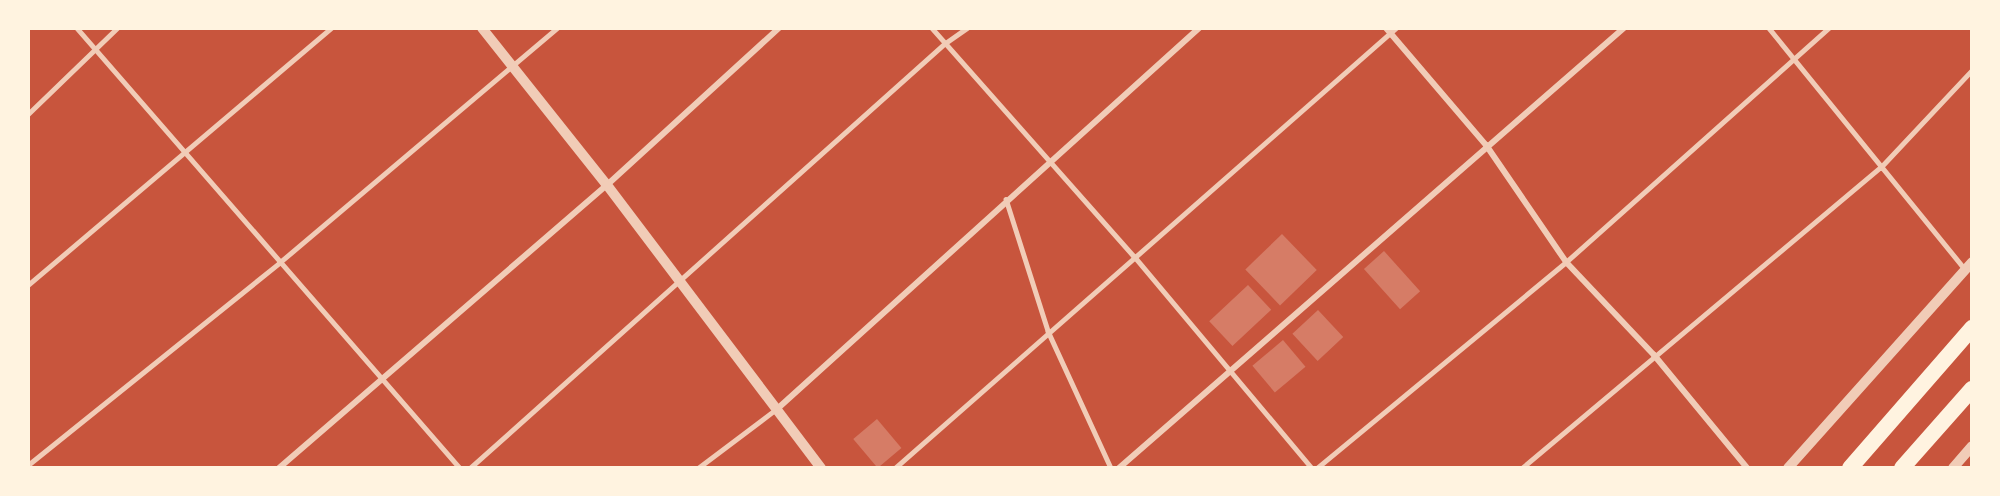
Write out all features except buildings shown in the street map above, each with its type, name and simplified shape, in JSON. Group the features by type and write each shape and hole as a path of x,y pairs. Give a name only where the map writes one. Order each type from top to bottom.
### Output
{"highway":[{"path":"1850,468 1971,328"},
{"path":"1902,468 1971,388"}],"street":[{"path":"482,28 607,185 821,468"},
{"path":"279,468 607,185 779,28"},
{"path":"775,410 1006,200 1050,165 1199,28"},
{"path":"1119,468 1229,368 1624,28"},
{"path":"1390,30 1486,145 1566,262 1654,356 1747,468"},
{"path":"1788,468 1968,265"},
{"path":"1953,468 1971,446"}],"lane":[{"path":"77,28 185,150 279,262 383,376 460,468"},
{"path":"28,114 117,28"},
{"path":"28,285 331,28"},
{"path":"28,465 279,262 513,68 557,28"},
{"path":"932,28 1050,165 1134,256 1312,468"},
{"path":"470,468 681,283 944,44 966,28"},
{"path":"1769,28 1797,60 1880,168 1968,265"},
{"path":"1317,468 1566,262 1797,60 1829,28"},
{"path":"894,468 1390,30"},
{"path":"1522,468 1880,168 1971,70"},
{"path":"1006,200 1048,331 1111,468"},
{"path":"698,468 775,410"}]}
